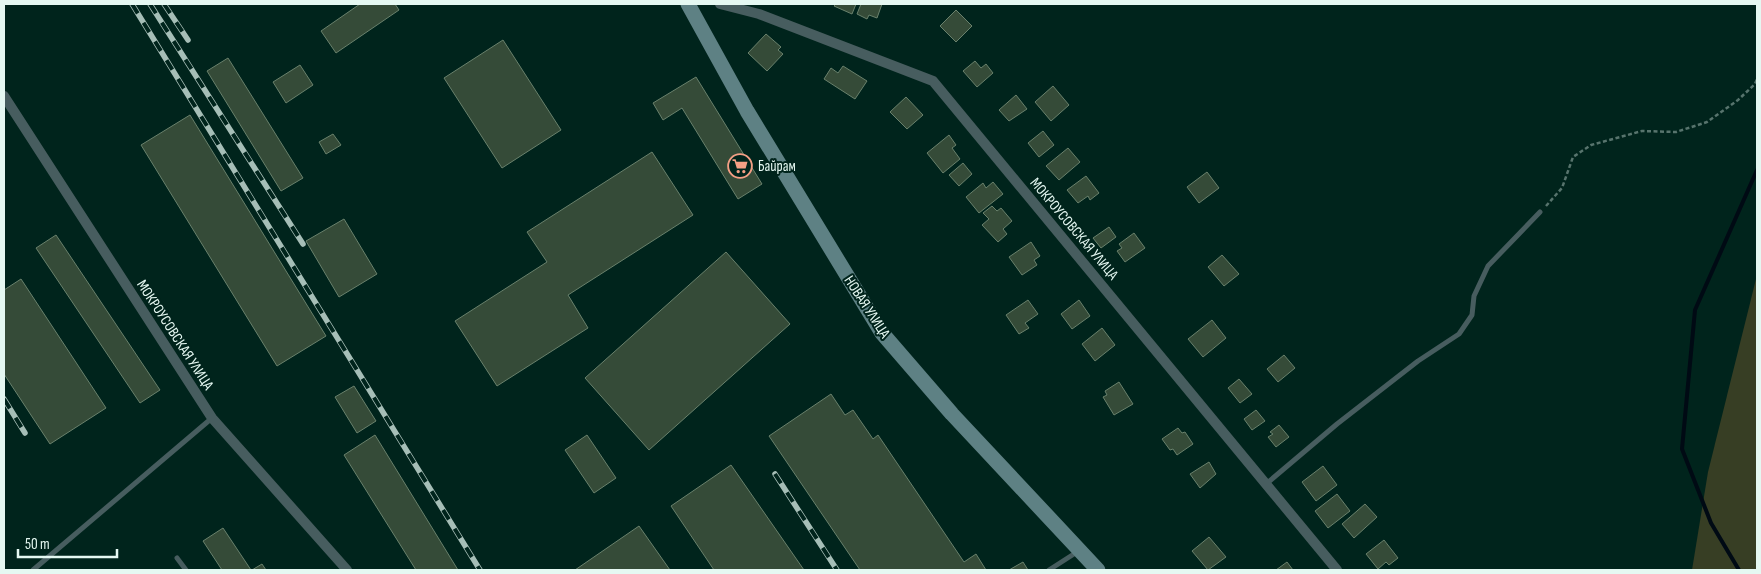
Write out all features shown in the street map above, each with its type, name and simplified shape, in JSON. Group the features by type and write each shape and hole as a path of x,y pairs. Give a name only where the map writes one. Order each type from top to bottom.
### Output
{"main road":[{"name":"НОВАЯ УЛИЦА","path":"688,4 747,111 882,334 952,414 1098,570"}],"street":[{"name":"МОКРОУСОВСКАЯ УЛИЦА","path":"720,4 759,14 933,81 1336,570"},
{"name":"МОКРОУСОВСКАЯ УЛИЦА","path":"4,96 212,418 347,570"}],"lane":[{"path":"1266,484 1337,424 1418,361 1458,334 1472,315 1474,296 1488,266 1540,212"},
{"path":"33,570 212,418"},
{"path":"1049,570 1079,550"},
{"path":"177,558 186,570"}],"path":[{"path":"1540,212 1562,188 1573,157 1591,145 1642,130 1676,132 1707,122 1738,100 1755,84 1757,79"}],"green space":[{"path":"1757,275 1757,570 1692,570 1708,472"}],"building":[{"path":"360,4 395,4 399,10 336,53 321,31"},
{"path":"836,4 856,4 852,14 834,6"},
{"path":"861,4 882,4 877,18 869,15 867,19 857,14"},
{"path":"956,10 972,26 956,42 940,26"},
{"path":"766,34 781,47 778,50 783,54 767,71 748,53"},
{"path":"503,40 561,130 502,168 444,78"},
{"path":"228,58 303,178 281,191 207,71"},
{"path":"975,61 981,68 986,64 993,73 977,87 963,71"},
{"path":"300,65 313,85 286,103 273,82"},
{"path":"843,66 867,81 855,99 824,79 831,68 838,73"},
{"path":"696,77 762,184 738,199 682,108 663,120 653,103"},
{"path":"1053,86 1069,105 1051,121 1035,102"},
{"path":"1016,95 1027,109 1009,121 999,110"},
{"path":"906,97 923,115 907,129 890,112"},
{"path":"190,115 326,336 277,366 141,145"},
{"path":"1043,131 1054,145 1039,157 1028,143"},
{"path":"333,134 341,145 326,154 319,142"},
{"path":"949,135 956,145 952,148 960,159 943,173 927,153"},
{"path":"1068,148 1080,162 1059,180 1046,166"},
{"path":"652,152 693,215 568,295 588,328 497,386 455,321 547,262 527,232"},
{"path":"963,163 972,174 959,186 949,175"},
{"path":"1207,172 1219,188 1199,203 1187,187"},
{"path":"1086,176 1099,193 1090,200 1088,196 1078,203 1067,190"},
{"path":"993,182 1003,194 979,213 966,197 983,183 986,188"},
{"path":"992,206 997,211 1001,208 1012,221 1003,229 1007,234 998,242 982,225 989,219 983,213"},
{"path":"344,219 377,274 339,297 306,241"},
{"path":"1109,227 1116,237 1101,248 1093,238"},
{"path":"1134,233 1145,248 1125,262 1117,251 1122,248 1119,244"},
{"path":"56,235 160,390 140,403 36,248"},
{"path":"1031,242 1040,256 1034,260 1037,265 1022,275 1009,257"},
{"path":"726,252 790,324 649,450 585,378"},
{"path":"1222,255 1239,274 1224,286 1208,267"},
{"path":"21,279 106,408 50,444 4,374 4,290"},
{"path":"1028,300 1038,314 1025,323 1029,328 1019,334 1006,315"},
{"path":"1079,300 1090,316 1072,329 1061,314"},
{"path":"1212,320 1226,338 1203,357 1188,339"},
{"path":"1102,328 1115,345 1095,361 1082,344"},
{"path":"1284,355 1295,368 1278,382 1267,369"},
{"path":"1239,379 1252,394 1240,403 1228,388"},
{"path":"1119,382 1133,404 1114,415 1103,397 1107,395 1105,391"},
{"path":"354,386 376,421 357,433 335,397"},
{"path":"831,394 845,415 853,410 873,439 878,435 964,562 976,554 986,570 860,570 769,436"},
{"path":"1256,410 1265,421 1252,430 1244,419"},
{"path":"1279,425 1289,437 1276,447 1268,437 1273,434 1270,432"},
{"path":"1178,428 1182,433 1185,432 1193,444 1177,455 1173,449 1170,450 1162,439"},
{"path":"375,435 458,570 416,570 344,455"},
{"path":"587,435 616,478 594,493 565,450"},
{"path":"1209,462 1216,474 1200,488 1190,474"},
{"path":"731,465 804,570 714,570 671,506"},
{"path":"1323,466 1337,485 1316,501 1302,482"},
{"path":"1337,494 1350,511 1328,528 1315,511"},
{"path":"1365,504 1377,517 1354,538 1342,524"},
{"path":"639,526 670,570 575,570"},
{"path":"223,528 251,570 222,570 203,541"},
{"path":"1209,537 1226,557 1208,570 1192,551"},
{"path":"1384,540 1398,558 1389,565 1386,562 1378,569 1366,554"},
{"path":"1023,562 1028,570 1009,570"},
{"path":"1287,562 1293,570 1276,570"},
{"path":"262,564 266,570 252,570"}],"waterway":[{"path":"1739,570 1711,523 1682,449 1695,310 1757,170"}],"railway":[{"path":"132,4 480,570"},
{"path":"150,4 303,244"},
{"path":"164,4 188,40"},
{"path":"4,399 25,433"},
{"path":"775,474 837,570"}],"place":[{"name":"Байрам","path":"740,166"}]}
